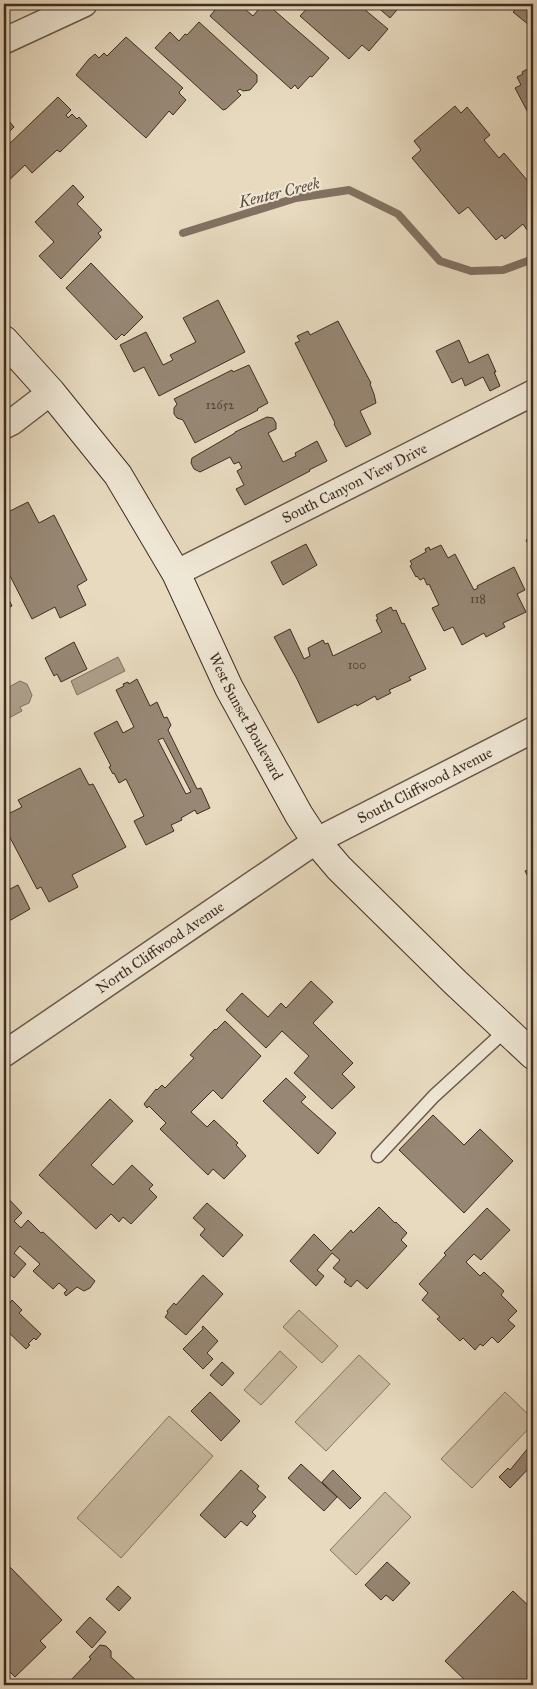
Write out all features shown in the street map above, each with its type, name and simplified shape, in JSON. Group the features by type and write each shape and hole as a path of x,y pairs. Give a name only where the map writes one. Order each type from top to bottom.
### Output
{"main road":[{"name":"West Sunset Boulevard","path":"4,340 51,392 118,474 176,573 229,688 299,816 316,842 346,875 533,1056"}],"street":[{"path":"4,41 84,4"},
{"path":"4,426 51,392"},
{"name":"South Canyon View Drive","path":"176,573 533,393"},
{"name":"South Cliffwood Avenue","path":"316,842 533,730"},
{"name":"North Cliffwood Avenue","path":"4,1054 316,842"}],"lane":[{"path":"378,1156 434,1096 506,1030"}],"shaded area":[{"path":"118,657 125,671 77,695 71,681"},
{"path":"20,681 27,684 32,695 29,703 20,707 22,711 7,719 4,717 4,682 7,688"},
{"path":"299,1310 338,1346 322,1363 283,1327"},
{"path":"280,1351 297,1367 261,1405 244,1390"},
{"path":"359,1355 390,1384 326,1451 295,1422"},
{"path":"505,1392 533,1419 533,1424 472,1488 441,1459"},
{"path":"169,1416 213,1456 121,1558 77,1518"},
{"path":"385,1492 411,1517 356,1575 330,1550"}],"building":[{"path":"220,4 239,4 253,16 263,4 267,4 329,58 298,89 295,85 291,89 210,16"},
{"path":"308,4 358,4 388,29 369,51 362,45 349,59 300,16 310,5"},
{"path":"374,4 402,4 390,18"},
{"path":"521,4 533,4 533,20 529,25 513,12"},
{"path":"199,22 257,75 257,82 250,90 243,91 240,89 237,91 241,95 223,110 155,48 170,32 179,41"},
{"path":"126,37 183,88 179,92 186,100 173,115 169,111 146,138 76,75 95,54 99,58 104,53 107,56"},
{"path":"533,66 533,122 515,88 521,85 517,77"},
{"path":"58,97 71,110 66,115 68,118 72,114 77,119 79,117 87,126 60,152 57,150 32,173 25,165 4,185 4,149"},
{"path":"455,106 461,113 467,107 490,135 484,140 499,158 504,153 533,187 533,225 527,230 523,224 505,239 502,235 496,240 468,207 459,214 412,158 421,150 414,141"},
{"path":"4,115 14,127 4,137"},
{"path":"73,185 84,197 77,204 102,230 98,233 101,237 61,279 39,256 54,242 35,222"},
{"path":"91,263 143,317 124,336 122,334 116,340 66,288"},
{"path":"218,300 245,352 159,396 144,367 134,372 120,345 146,332 163,365 173,360 170,355 196,342 183,318"},
{"path":"338,321 371,383 376,403 360,411 371,434 346,447 295,343 300,341 297,336 308,331 310,335"},
{"path":"459,340 469,363 488,354 500,386 490,391 483,377 465,386 462,378 452,383 436,351"},
{"path":"249,365 268,403 195,443 183,420 177,418 174,414 174,408 177,404 174,399 232,370 233,372"},
{"path":"267,417 273,418 276,423 276,429 268,433 283,462 296,456 295,453 317,441 327,461 245,505 236,489 244,485 237,471 242,468 239,462 234,464 230,457 200,472 194,469 191,463 192,458 235,432"},
{"path":"28,502 39,523 54,515 87,580 77,586 86,605 60,618 55,607 32,619 4,564 4,514"},
{"path":"533,536 533,554 526,540"},
{"path":"306,544 317,565 283,585 271,562"},
{"path":"441,545 448,558 455,554 474,590 478,588 477,586 514,567 525,590 517,594 526,612 503,623 505,627 486,637 484,633 462,645 453,627 444,631 432,608 439,605 429,584 427,585 424,578 420,580 416,577 410,566 412,564 410,561 426,552 425,549 429,547 430,550"},
{"path":"4,590 12,606 4,610"},
{"path":"391,607 393,611 396,610 402,624 404,623 426,669 409,677 411,680 389,690 391,693 377,700 375,696 318,723 274,637 290,629 304,659 310,656 308,648 323,640 325,644 328,643 333,656 382,632 376,620 378,619 376,615"},
{"path":"74,642 87,669 61,682 57,674 54,676 45,658"},
{"path":"137,679 150,706 157,702 164,718 167,717 171,725 168,730 197,789 201,788 210,808 197,814 195,810 181,818 182,820 171,825 174,831 146,845 134,821 144,816 126,779 119,783 113,774 109,767 111,766 94,733 117,721 123,733 134,727 116,690 124,686 123,684 128,682 129,684","holes":["163,738 191,792 186,794 158,740"]},
{"path":"80,768 89,785 93,784 126,847 72,875 78,887 49,902 41,887 37,889 6,830 9,828 4,816 22,807 18,800"},
{"path":"533,867 533,886 525,871"},
{"path":"18,885 30,909 9,921 8,919 4,921 4,892"},
{"path":"311,981 333,1002 313,1023 353,1063 342,1074 355,1087 332,1109 294,1073 309,1056 282,1031 266,1048 226,1010 242,993 268,1017 281,1003 286,1008"},
{"path":"225,1021 261,1056 222,1099 213,1090 191,1112 207,1127 214,1120 238,1143 236,1145 246,1156 224,1179 213,1169 208,1175 160,1129 166,1123 149,1106 147,1108 144,1104 156,1089 162,1085 165,1088 194,1058 190,1055"},
{"path":"286,1078 306,1097 301,1102 336,1133 318,1154 263,1101"},
{"path":"110,1099 133,1121 91,1165 113,1185 132,1165 153,1185 149,1189 157,1197 131,1224 123,1217 119,1222 111,1214 96,1229 39,1175"},
{"path":"433,1115 464,1145 480,1129 513,1161 464,1213 399,1150"},
{"path":"4,1194 22,1213 14,1221 21,1228 28,1220 41,1233 43,1232 95,1281 90,1288 84,1291 77,1287 66,1296 64,1293 67,1290 59,1283 53,1289 33,1271 40,1264 20,1246 14,1253 26,1264 14,1278 7,1272 4,1275"},
{"path":"207,1203 243,1235 223,1257 200,1235 205,1229 193,1218"},
{"path":"379,1207 407,1233 401,1240 407,1246 367,1289 357,1280 351,1287 344,1282 346,1279 333,1268 340,1260 332,1253 317,1270 324,1276 316,1286 290,1261 314,1234 331,1251 351,1230 353,1233"},
{"path":"487,1208 510,1230 481,1260 474,1254 466,1262 480,1276 484,1272 504,1291 501,1295 517,1311 508,1320 515,1326 498,1343 492,1337 483,1346 480,1344 475,1350 463,1338 460,1341 437,1319 440,1317 422,1300 428,1293 419,1284 446,1255 444,1253"},
{"path":"203,1275 223,1294 186,1335 165,1317 168,1313 167,1311 174,1303 176,1305"},
{"path":"4,1297 10,1303 12,1300 22,1310 19,1313 41,1334 36,1340 34,1338 28,1344 30,1345 26,1349 4,1328"},
{"path":"203,1326 218,1341 207,1353 213,1359 203,1369 183,1349 203,1329"},
{"path":"222,1362 234,1373 222,1386 210,1375"},
{"path":"210,1392 240,1421 221,1441 191,1411"},
{"path":"529,1447 533,1451 533,1465 510,1488 499,1477 508,1468 510,1470"},
{"path":"301,1464 337,1497 324,1511 288,1478"},
{"path":"241,1470 259,1486 257,1489 266,1497 252,1512 256,1516 247,1526 241,1521 225,1538 200,1515"},
{"path":"333,1470 361,1498 350,1509 322,1482"},
{"path":"4,1561 62,1620 40,1641 46,1647 15,1677 4,1666"},
{"path":"387,1562 410,1583 393,1601 386,1595 381,1600 365,1585"},
{"path":"118,1586 131,1598 119,1611 106,1599"},
{"path":"513,1591 533,1610 533,1672 524,1681 528,1685 470,1685 445,1661"},
{"path":"90,1617 106,1632 92,1648 76,1632"},
{"path":"100,1645 106,1646 111,1651 111,1657 141,1685 73,1685 69,1682 91,1659 89,1657"}],"waterway":[{"name":"Kenter Creek","path":"183,233 296,198 349,190 398,214 440,261 471,271 503,270 533,259"}]}
